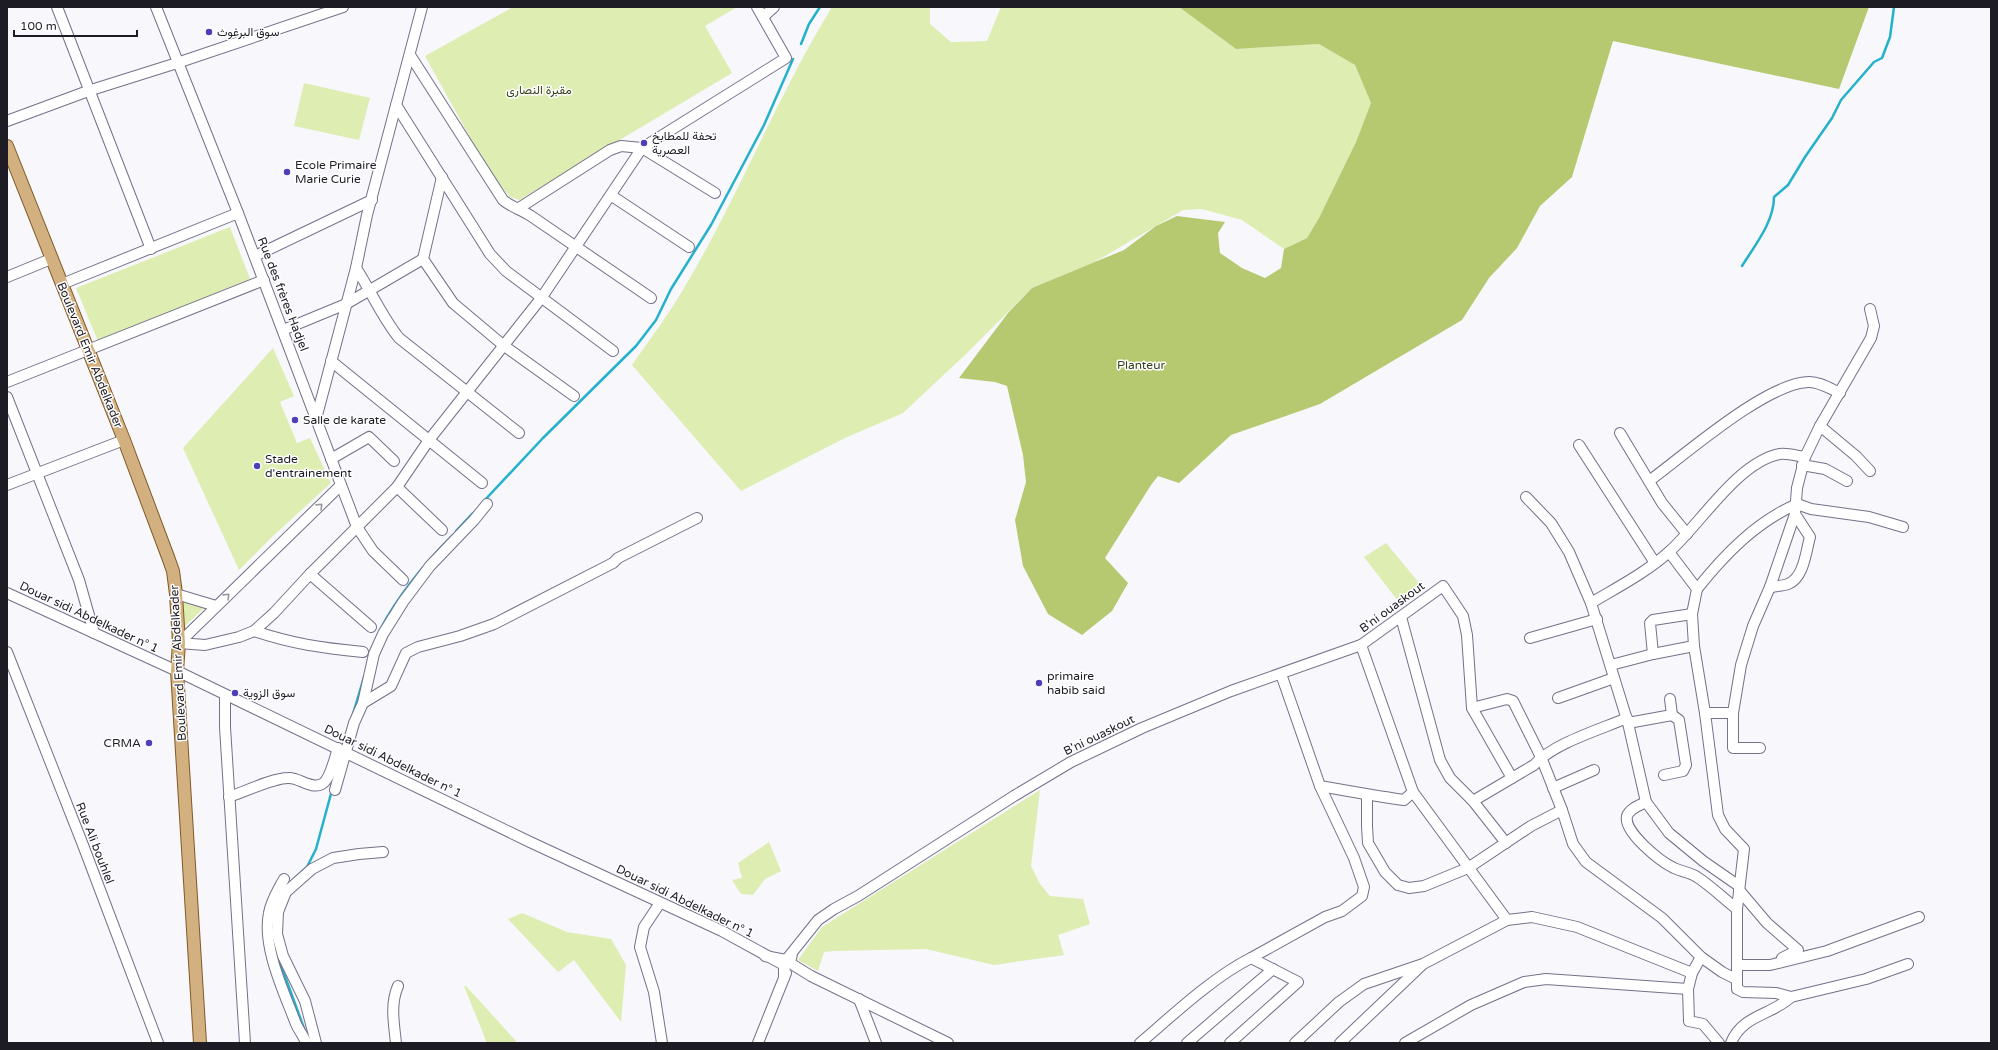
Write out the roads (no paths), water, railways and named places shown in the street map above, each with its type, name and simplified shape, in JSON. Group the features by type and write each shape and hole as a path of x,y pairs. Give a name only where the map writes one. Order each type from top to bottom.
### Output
{"main road":[{"name":"Boulevard Emir Abdelkader","path":"7,146 89,350 173,571 179,643 177,671 200,1042"}],"street":[{"path":"57,7 151,250"},
{"name":"Rue des frères Hadjel","path":"156,7 255,256 357,527 373,551 402,580"},
{"path":"7,121 88,90 177,63 343,7"},
{"path":"316,419 422,7"},
{"path":"179,643 213,643 254,631 274,613 310,574 397,487 429,440 542,297 612,196 642,148 786,58 757,7"},
{"path":"763,17 774,7"},
{"path":"410,56 509,206 519,208 650,298"},
{"path":"396,105 490,254 506,270 613,351"},
{"path":"519,208 615,147 621,146 642,148 715,193"},
{"path":"282,330 346,304 423,259 442,177"},
{"path":"612,196 689,247"},
{"path":"255,256 372,200"},
{"path":"62,284 151,250 238,213"},
{"path":"7,276 52,259"},
{"path":"423,259 453,303 503,345 574,396"},
{"path":"356,268 370,290 388,324 400,338 519,433"},
{"path":"7,382 264,280"},
{"path":"1760,748 1733,748 1733,713 1741,666 1753,626 1770,587 1794,514 1797,504 1797,488 1803,461 1820,426 1871,338 1874,326 1870,309"},
{"path":"332,361 482,483"},
{"path":"1649,481 1717,429 1776,391 1796,383 1811,381 1840,393"},
{"path":"7,397 78,580 94,633"},
{"path":"1820,426 1856,456 1870,471"},
{"path":"1620,433 1662,503 1687,534"},
{"path":"331,459 369,437 394,461"},
{"path":"7,485 124,440"},
{"path":"1579,445 1655,563"},
{"path":"1591,603 1655,563 1669,552 1738,477 1756,465 1782,454 1825,469 1847,481"},
{"path":"179,643 341,486"},
{"path":"397,487 442,530"},
{"path":"1526,497 1551,523 1569,552 1591,603 1627,720 1646,802 1669,833 1739,888 1767,923 1798,950 1770,965"},
{"path":"229,797 286,778 297,778 314,786 323,784 328,780 363,703 374,654 383,634 403,602 430,566 488,504"},
{"path":"1792,997 1776,993 1743,992 1737,989 1737,909 1744,849 1725,829 1718,815 1705,713 1694,646 1692,614 1697,588 1716,565 1745,537 1778,512 1797,504 1811,509 1868,516 1903,527"},
{"path":"1770,587 1789,584 1797,577 1801,569 1810,537 1794,514"},
{"path":"363,703 391,686 406,653 418,647 476,631 506,618 697,518"},
{"path":"1669,552 1697,588"},
{"path":"310,574 371,627"},
{"name":"B'ni ouaskout","path":"758,1043 784,978 788,962 818,920 834,909 858,896 1065,766 1142,728 1231,691 1361,646 1444,586 1463,616 1467,635 1472,708"},
{"name":"Douar sidi Abdelkader n° 1","path":"7,593 177,671 225,696 342,750 530,842 722,931 766,956 788,962"},
{"path":"176,594 216,606"},
{"path":"1653,654 1650,623 1653,620 1692,614"},
{"path":"1401,617 1440,760 1450,778 1473,801 1506,843"},
{"path":"1530,638 1597,619"},
{"path":"254,631 281,640 313,647 363,652"},
{"path":"1361,646 1412,792 1507,920"},
{"path":"1611,665 1653,654 1694,646"},
{"name":"Rue Ali bouhlel","path":"7,652 158,1043"},
{"path":"1140,1043 1225,973 1237,965 1325,917 1342,911 1362,896 1364,887 1354,858 1320,786 1281,674"},
{"path":"1558,698 1614,678"},
{"path":"225,696 229,797 245,1043"},
{"path":"1512,778 1472,708 1507,699 1513,701 1540,757 1562,810 1573,844 1586,862 1662,918 1701,957 1722,972 1736,979"},
{"path":"1670,699 1672,715"},
{"path":"1705,713 1733,713"},
{"path":"1473,801 1534,765 1540,757 1566,744 1627,720 1672,715 1679,720 1686,765 1683,771 1664,775"},
{"path":"334,790 342,750"},
{"path":"1552,788 1594,770"},
{"path":"1320,786 1404,800 1412,792"},
{"path":"1367,795 1366,826 1368,843 1385,872 1398,885 1409,888 1424,886 1468,868 1531,826 1562,810"},
{"path":"1646,802 1630,811 1627,815 1626,820 1634,836 1656,856 1674,868 1699,877 1737,909"},
{"path":"316,1043 305,1001 283,956 277,934 278,912 286,892 312,869 333,858 383,852"},
{"path":"284,879 274,896 269,913 267,934 288,1004 298,1030 304,1037 306,1043"},
{"path":"660,903 644,927 640,947 654,992 662,1043"},
{"path":"1296,1043 1339,1002 1364,984 1423,964 1507,920 1532,917 1577,927 1692,974"},
{"path":"1738,965 1770,965 1842,947 1919,917"},
{"path":"1701,957 1692,974 1688,989 1689,1021 1703,1024 1719,1043"},
{"path":"1230,1043 1298,982 1251,958"},
{"path":"788,962 811,976 948,1043"},
{"path":"1340,1043 1423,964"},
{"path":"1731,1043 1746,1022 1784,1003 1792,997 1859,981 1908,964"},
{"path":"1187,1043 1273,969"},
{"path":"1404,1043 1471,1004 1524,982 1546,979 1688,989"},
{"path":"396,1043 392,1012 394,995 398,986"},
{"path":"859,999 876,1043"}],"waterway":[{"path":"801,44 809,24 820,7"},
{"path":"1742,266 1763,233 1771,215 1774,197 1788,185 1832,118 1841,100 1874,62 1882,58 1890,37 1894,7"},
{"path":"483,502 543,438 636,346 656,320 671,289 711,225 764,125 793,59"},
{"path":"456,531 473,513"},
{"path":"380,630 395,604 413,580 453,535"},
{"path":"353,714 364,677"},
{"path":"295,878 307,867 316,849 332,790"},
{"path":"275,949 305,1031"}],"place":[{"name":"سوق البرغوث","path":"209,32"},
{"name":"تحفة للمطابخ العصرية","path":"644,143"},
{"name":"Ecole Primaire Marie Curie","path":"287,172"},
{"name":"Salle de karate","path":"295,420"},
{"name":"Stade d'entrainement","path":"257,466"},
{"name":"primaire habib said","path":"1039,683"},
{"name":"سوق الزوية","path":"235,693"},
{"name":"CRMA","path":"149,743"}],"park label":[{"name":"مقبرة النصارى","path":"539,90"},
{"name":"Planteur","path":"1141,365"}]}
